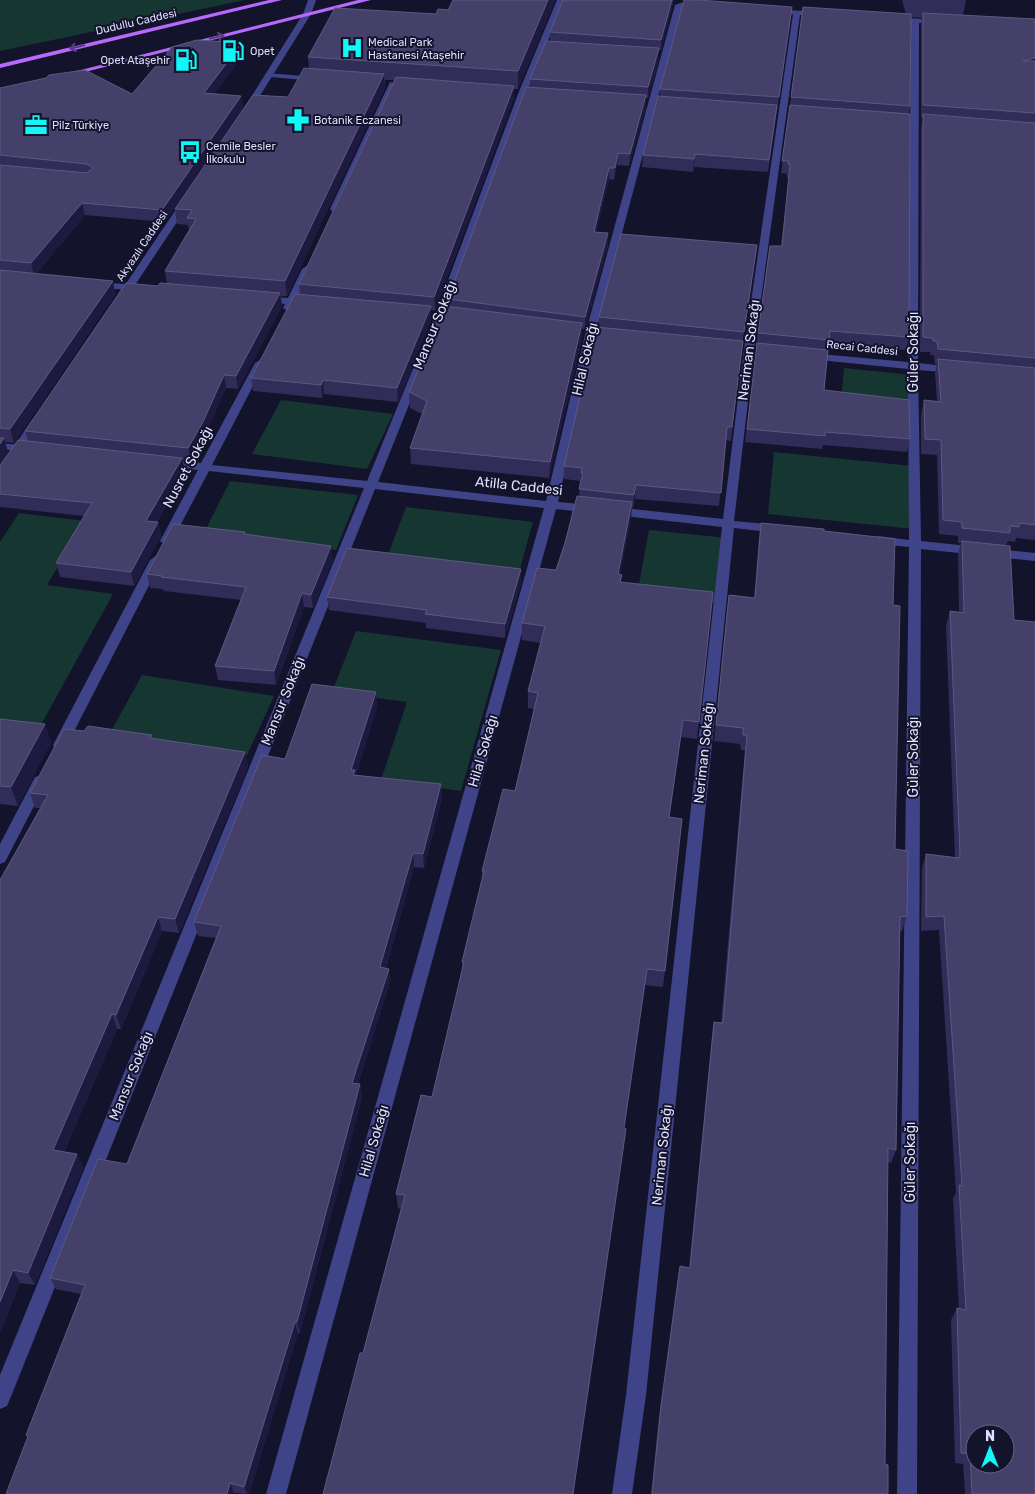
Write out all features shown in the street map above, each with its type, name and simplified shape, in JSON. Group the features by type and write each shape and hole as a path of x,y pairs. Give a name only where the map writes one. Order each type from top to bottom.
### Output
{"main road":[{"name":"Dudullu Caddesi","path":"0,66 278,0"},
{"path":"62,76 368,0"}],"street":[{"path":"244,115 270,75 306,14 312,0"},
{"name":"Mansur Sokağı","path":"0,1399 440,315 522,94 547,47 561,0"},
{"name":"Hilal Sokağı","path":"276,1494 551,505 591,335 653,103 661,55 679,5 709,7"},
{"path":"768,11 826,15"},
{"name":"Neriman Sokağı","path":"622,1494 636,1395 728,524 749,350 797,13"},
{"path":"886,19 945,23"},
{"name":"Güler Sokağı","path":"907,1494 915,544 912,366 915,21"},
{"path":"270,75 326,79"},
{"path":"330,220 392,84"},
{"name":"Akyazılı Caddesi","path":"118,303 195,189"},
{"path":"283,319 313,256"},
{"path":"89,284 148,289"},
{"path":"254,298 322,304"},
{"name":"Nusret Sokağı","path":"55,754 264,354"},
{"name":"Recai Caddesi","path":"797,355 969,371"},
{"path":"0,476 41,416"},
{"path":"0,446 48,451"},
{"name":"Atilla Caddesi","path":"156,462 787,530"},
{"path":"866,538 1035,556"},
{"path":"0,858 46,771"}],"green space":[{"path":"0,0 245,0 0,51"},
{"path":"844,368 912,375 911,409 841,402"},
{"path":"281,400 393,414 367,469 252,454"},
{"path":"774,452 913,466 914,529 768,514"},
{"path":"230,481 358,495 336,550 203,535"},
{"path":"406,507 533,522 518,576 386,560"},
{"path":"19,513 85,521 47,585 113,594 37,732 0,727 0,542"},
{"path":"649,530 728,538 720,604 637,595"},
{"path":"356,631 501,650 461,791 381,780 407,702 332,692"},
{"path":"142,675 274,696 247,755 110,733"}],"building":[{"path":"453,0 548,0 518,71 308,57 335,8 436,14 438,9 448,10"},
{"path":"563,0 672,0 661,40 550,32"},
{"path":"684,0 792,7 779,97 660,89"},
{"path":"803,7 911,14 910,106 791,97"},
{"path":"923,13 1035,19 1035,58 1023,61 1035,61 1035,113 923,105"},
{"path":"197,40 242,43 204,93 241,96 162,210 82,203 31,263 0,260 0,165 87,173 93,168 87,164 0,155 0,88 46,78 49,75 85,70 132,94 172,47"},
{"path":"546,41 659,48 648,87 530,79"},
{"path":"304,68 384,74 285,281 165,271 196,219 187,218 192,210 175,209 253,95 288,97"},
{"path":"396,77 514,86 434,297 299,284"},
{"path":"526,87 646,95 630,154 618,153 615,168 609,168 594,232 608,233 585,317 448,299"},
{"path":"658,96 777,105 769,160 695,154 694,159 643,155"},
{"path":"790,105 910,114 909,337 830,331 829,340 758,333 770,246 782,246 790,164 788,164 789,161 782,161"},
{"path":"923,114 1035,123 1035,358 938,349 937,341 933,341 933,338 923,337"},
{"path":"621,234 757,245 744,332 599,317"},
{"path":"0,270 113,281 10,429 0,428"},
{"path":"126,283 158,286 160,283 280,293 236,376 224,375 202,424 188,448 25,431"},
{"path":"295,294 431,306 397,388 323,380 321,385 251,378"},
{"path":"445,306 582,323 550,462 410,448 427,401 409,392"},
{"path":"596,327 743,341 732,427 727,427 721,493 636,485 634,495 579,489 583,473 581,473 582,468 564,466"},
{"path":"757,343 828,350 824,390 909,400 910,439 825,432 825,436 747,429"},
{"path":"938,359 1035,368 1035,525 1019,523 1019,527 1010,526 1010,533 962,528 962,522 943,520 941,440 925,439 924,400 941,402"},
{"path":"18,440 182,458 146,521 158,522 131,572 56,563 92,503 0,494 0,465"},
{"path":"577,496 632,502 618,574 622,575 620,582 713,592 699,722 683,720 669,817 682,819 665,971 647,969 624,1128 626,1129 573,1494 323,1494 360,1353 363,1353 405,1195 396,1194 421,1095 432,1097 464,962 462,962 484,871 482,871 503,789 515,791 538,693 528,691 545,626 522,623 537,568 556,570"},
{"path":"761,523 824,529 824,531 895,539 893,605 900,606 895,849 908,851 907,916 900,917 896,1150 888,1148 885,1464 888,1465 888,1494 652,1494 661,1406 680,1266 690,1268 714,1022 723,1023 747,735 743,735 743,728 716,725 729,595 755,598"},
{"path":"173,524 245,532 244,534 331,546 311,595 302,593 274,671 215,666 246,587 147,574"},
{"path":"962,541 1010,546 1014,620 1035,622 1035,1494 972,1494 971,1474 1015,1474 1015,1424 965,1424 965,1453 961,1453 957,1308 966,1310 959,1185 962,1186 944,916 926,917 926,854 959,858 960,854 950,611 964,613"},
{"path":"347,548 521,569 505,624 425,614 427,610 327,597"},
{"path":"312,684 376,692 351,770 355,770 353,775 441,784 423,854 413,853 380,967 389,969 352,1083 360,1084 297,1322 295,1322 244,1487 230,1483 227,1494 6,1494 28,1436 26,1435 85,1285 50,1278 98,1159 127,1164 221,926 194,922 262,755 285,759"},
{"path":"0,719 45,724 11,787 0,786"},
{"path":"88,726 152,735 150,738 245,752 175,919 158,917 116,1015 112,1014 53,1150 77,1154 28,1273 13,1270 0,1302 0,880 48,795 30,793 64,729 84,731"}],"place":[{"name":"Medical Park Hastanesi Ataşehir","path":"352,48"},
{"name":"Opet","path":"233,51"},
{"name":"Opet Ataşehir","path":"186,60"},
{"name":"Botanik Eczanesi","path":"298,120"},
{"name":"Pilz Türkiye","path":"36,125"},
{"name":"Cemile Besler İlkokulu","path":"190,152"}]}
